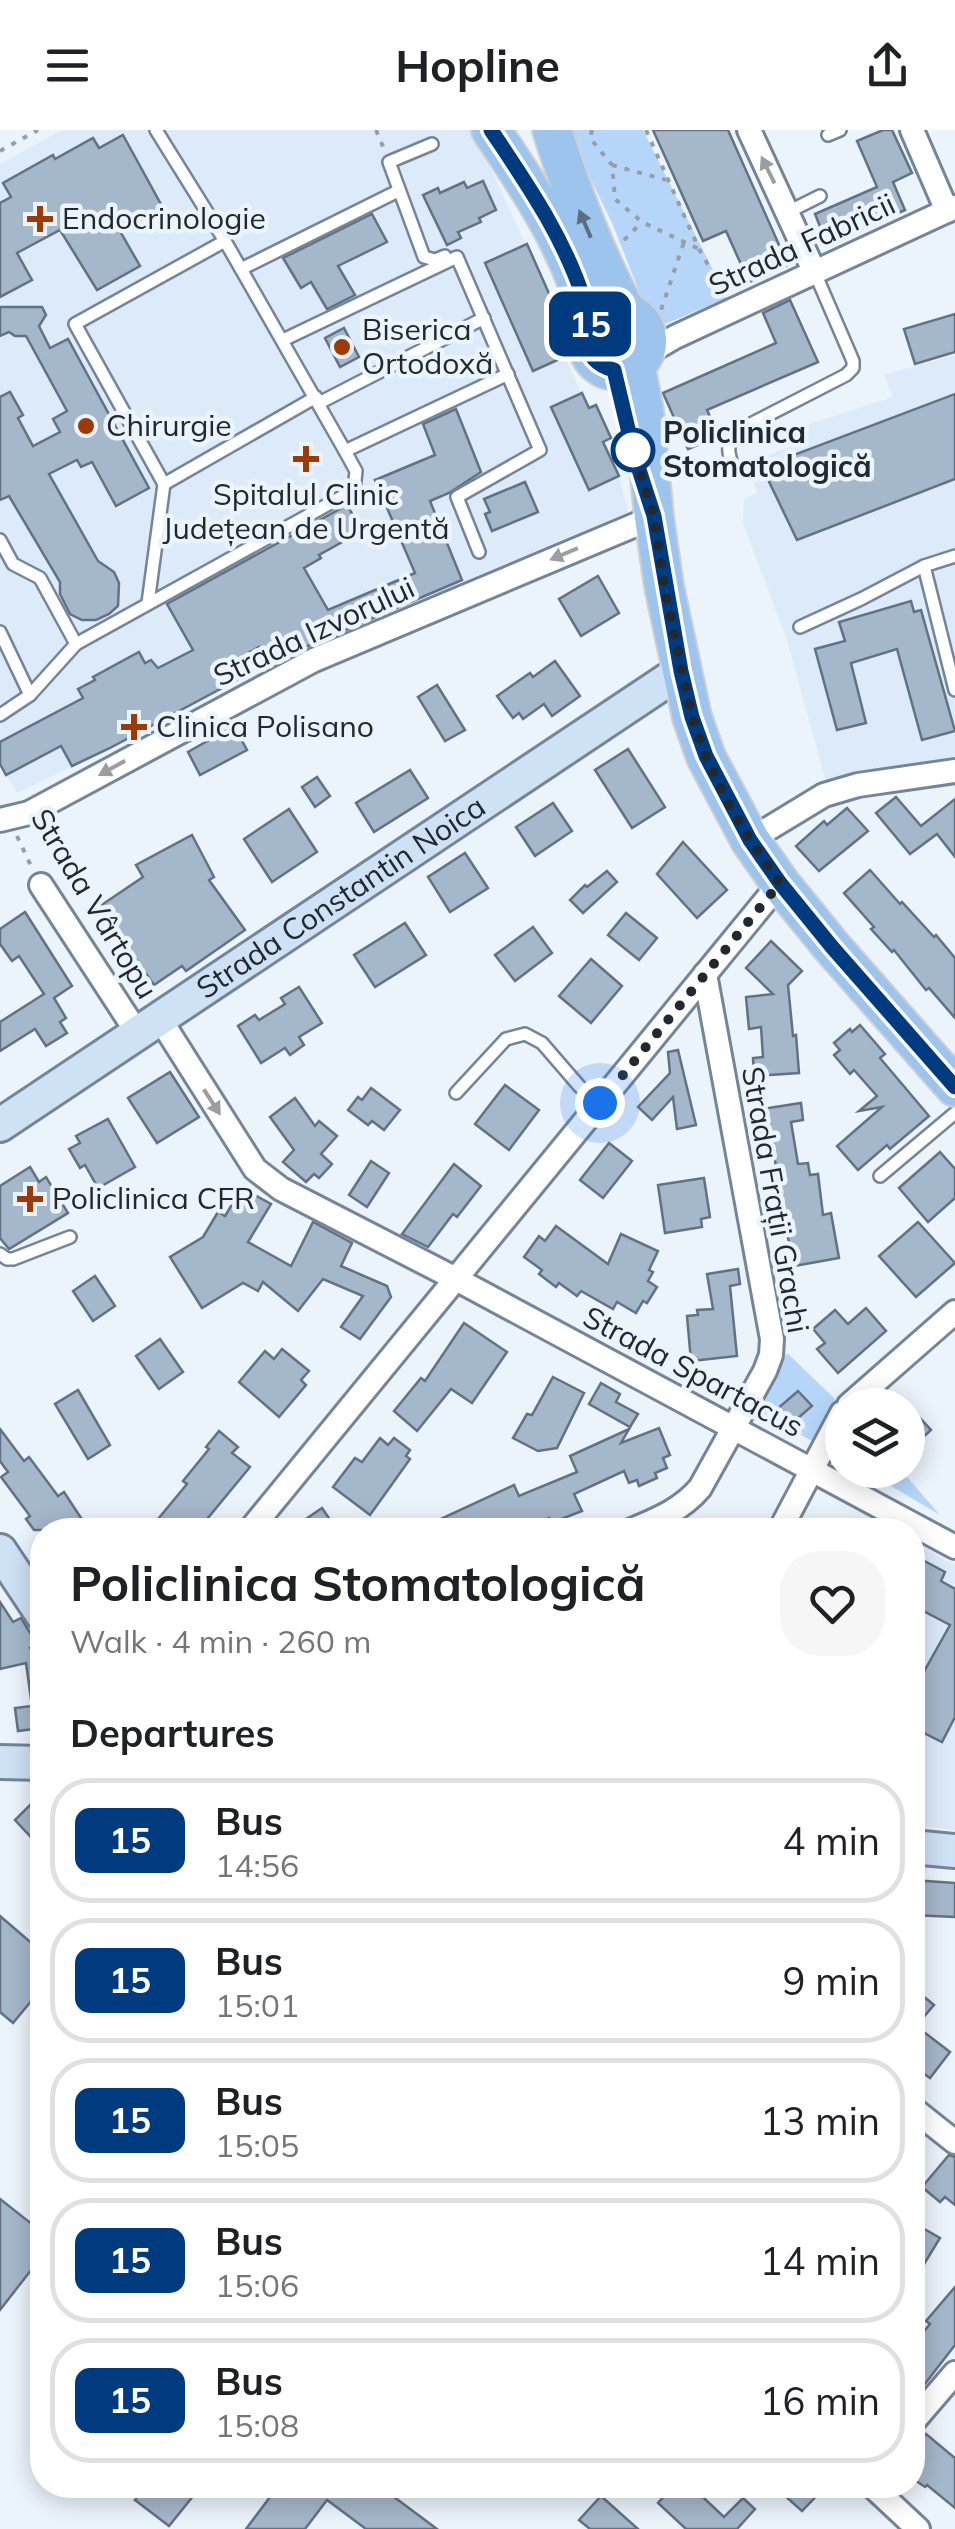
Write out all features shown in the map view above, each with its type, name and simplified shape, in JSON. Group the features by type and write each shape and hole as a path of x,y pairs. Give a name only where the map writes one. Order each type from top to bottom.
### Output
{"main road":[{"path":"491,130 548,219 580,289 591,327 602,315 618,311 645,339"},
{"path":"552,130 576,202 610,282 645,339 646,425 654,516 681,671 706,756 750,840 780,883 955,1088"}],"street":[{"path":"749,130 816,273"},
{"path":"912,130 951,209"},
{"name":"Strada Fabricii","path":"645,339 733,311 951,209"},
{"name":"Strada Izvorului","path":"3,814 29,813 314,660 654,516"},
{"name":"Strada Constantin Noica","path":"0,1125 681,671"},
{"path":"750,840 824,796 858,785 955,771"},
{"path":"260,1518 780,883"},
{"name":"Strada Vârtopu","path":"41,886 255,1169 298,1198 456,1279"},
{"name":"Strada Frații Grachi","path":"661,1518 687,1504 700,1488 771,1355 772,1339 706,974"},
{"name":"Strada Spartacus","path":"456,1279 902,1518"},
{"path":"868,1388 955,1312"},
{"path":"786,1518 825,1445"},
{"name":"Strada Spartacus","path":"925,1531 955,1547"},
{"path":"0,1551 30,1596"},
{"path":"0,1762 30,1763"},
{"path":"925,1849 955,1852"},
{"path":"925,2118 955,2142"},
{"path":"925,2408 955,2372"},
{"path":"885,2498 918,2529"}],"lane":[{"path":"0,715 30,695 76,644 354,490 356,471 346,451 156,130"},
{"path":"432,144 389,162 398,191 424,257 457,257 540,450 457,496 479,552"},
{"path":"241,268 398,191"},
{"path":"788,212 820,196"},
{"path":"148,603 164,484 75,324 225,241"},
{"path":"282,340 457,257"},
{"path":"735,472 727,448 730,438 739,430 846,376 853,368 816,273"},
{"path":"164,484 317,400 484,318"},
{"path":"346,451 508,374"},
{"path":"0,540 13,564 40,578 76,644"},
{"path":"800,627 924,566 955,556"},
{"path":"924,566 955,690"},
{"path":"0,632 30,695"},
{"path":"456,1093 506,1038 525,1034 542,1043 580,1087 600,1103"},
{"path":"880,1176 955,1113"},
{"path":"0,1254 7,1260 14,1259 70,1237"}],"path":[{"path":"0,151 38,130"},
{"path":"592,130 590,138 612,165 615,199 642,222 699,249"},
{"path":"646,130 699,249 733,311"},
{"path":"612,165 668,180"},
{"path":"618,246 642,222"},
{"path":"645,339 684,242"},
{"name":"Strada Vârtopu","path":"3,814 41,886"}],"shaded area":[{"name":"Spitalul Clinic Județean de Urgentă","path":"62,130 473,130 575,352 565,357 588,408 596,405 611,438 604,442 619,476 628,512 268,663 17,793 0,764 0,164"},
{"path":"571,130 643,130 727,298 665,324 646,309"},
{"path":"955,355 955,757 826,781 786,637 743,523 744,499 757,494 749,463 806,440 807,425 893,397 884,375"},
{"path":"787,1353 825,1389 825,1417 812,1441 757,1411"},
{"path":"894,1488 917,1488 940,1515"},
{"path":"925,1549 955,1565 955,1830 925,1826"}],"building":[{"path":"653,130 728,130 788,265 749,282 726,231 703,241"},
{"path":"892,130 912,173 893,182 905,210 827,244 815,214 877,187 857,141"},
{"name":"Endocrinologie","path":"123,135 163,208 120,231 140,266 97,290 60,230 17,253 32,280 0,297 0,203 11,197 3,183 93,138 99,148"},
{"path":"483,181 496,210 458,232 461,238 447,245 423,195 438,188 440,193 464,182 467,188"},
{"path":"372,214 387,242 338,266 355,295 327,309 311,282 301,288 283,258"},
{"path":"527,244 575,352 533,371 485,263"},
{"path":"790,300 818,362 707,410 719,436 688,449 663,393 776,343 763,313"},
{"path":"0,307 42,307 46,315 39,326 50,348 68,339 149,488 116,506 92,462 81,467 77,460 49,474 98,561 114,572 119,583 118,606 96,620 82,620 70,614 60,594 60,582 9,496 0,500 0,397 10,392 33,446 60,432 53,419 67,411 26,336 9,332 0,336"},
{"path":"955,314 955,352 915,364 904,329"},
{"name":"Biserica Ortodoxă","path":"344,328 359,357 340,367 325,338"},
{"path":"582,393 589,408 596,405 611,438 603,442 619,476 589,490 551,407"},
{"path":"955,394 955,479 797,540 762,467"},
{"path":"456,409 481,472 430,501 462,580 268,663 259,647 228,664 237,680 110,748 72,766 61,746 6,775 0,764 0,742 83,698 78,689 95,680 93,677 139,652 145,663 151,660 158,668 193,650 167,604 347,505 362,531 304,568 328,610 415,573 375,480 435,455 423,424"},
{"path":"525,482 538,512 492,531 484,499"},
{"path":"598,576 619,613 581,636 559,599"},
{"path":"911,601 914,612 921,610 955,731 922,740 897,649 851,663 866,723 837,730 815,649 845,641 839,622"},
{"path":"555,661 580,696 552,716 544,704 523,719 519,713 513,718 497,696"},
{"path":"437,685 465,730 445,741 418,697"},
{"path":"234,726 247,750 200,775 188,752"},
{"path":"628,749 665,807 632,828 595,770"},
{"path":"410,770 428,798 374,832 356,803"},
{"path":"317,777 330,796 315,807 302,787"},
{"path":"896,797 921,826 955,799 955,857 937,834 910,854 876,813"},
{"path":"553,803 572,831 535,856 516,827"},
{"path":"847,808 868,831 819,871 796,846 824,821 827,825"},
{"path":"289,809 317,852 272,882 244,839"},
{"path":"192,835 214,877 209,880 245,930 186,971 182,966 154,985 97,908 143,877 136,865"},
{"path":"683,842 727,890 697,918 657,874"},
{"path":"465,853 488,888 450,912 428,877"},
{"path":"870,870 955,958 955,1018 871,929 874,927 844,893"},
{"path":"607,871 617,882 583,913 570,900"},
{"path":"25,912 72,986 54,998 66,1018 60,1022 67,1033 46,1046 35,1029 0,1051 0,1022 44,994 19,956 12,961 0,944 0,929"},
{"path":"626,913 657,938 639,960 608,935"},
{"path":"405,923 426,955 375,987 354,955"},
{"path":"533,927 552,953 515,981 495,955"},
{"path":"771,941 802,971 788,985 799,1073 754,1076 753,1058 763,1057 761,1027 749,1029 746,997 773,994 746,968"},
{"path":"591,959 622,986 591,1023 559,996"},
{"path":"299,987 322,1023 299,1037 304,1045 290,1055 285,1048 261,1063 238,1026 255,1015 259,1020 285,1004 281,998"},
{"path":"860,1025 885,1054 880,1058 929,1116 858,1170 837,1146 882,1107 859,1111 877,1096 834,1055 840,1050 834,1043"},
{"path":"678,1050 696,1125 677,1129 673,1097 652,1120 638,1107 670,1073 668,1052"},
{"path":"170,1072 199,1117 157,1143 128,1098"},
{"path":"505,1085 539,1110 509,1150 475,1124"},
{"path":"371,1088 400,1110 384,1130 372,1121 368,1125 348,1110"},
{"path":"295,1098 315,1126 319,1121 337,1136 321,1154 332,1164 319,1178 314,1174 306,1182 283,1162 294,1150 270,1117"},
{"path":"801,1103 803,1120 791,1122 798,1164 808,1163 810,1175 818,1174 823,1215 831,1213 839,1258 794,1266 773,1144 760,1146 755,1110"},
{"path":"108,1119 135,1167 98,1188 85,1165 80,1168 69,1149 80,1143 76,1136"},
{"path":"609,1143 632,1161 603,1198 580,1180"},
{"path":"940,1152 955,1169 955,1198 928,1222 899,1188"},
{"path":"371,1161 389,1173 367,1207 349,1195"},
{"path":"454,1164 481,1186 428,1247 402,1234"},
{"name":"Policlinica CFR","path":"30,1167 39,1182 46,1177 68,1213 9,1249 0,1238 0,1186"},
{"path":"704,1178 710,1217 701,1219 702,1227 665,1233 658,1185"},
{"path":"242,1188 271,1204 248,1242 291,1266 313,1222 352,1243 341,1266 387,1286 391,1297 360,1339 341,1327 363,1296 323,1279 298,1311 263,1282 258,1291 243,1283 202,1308 170,1257 203,1237 218,1212 225,1216"},
{"path":"918,1222 955,1263 916,1297 879,1256"},
{"path":"556,1226 608,1264 621,1234 658,1251 648,1281 657,1287 647,1303 643,1301 636,1313 617,1302 613,1309 581,1291 577,1296 559,1283 556,1287 539,1274 542,1270 524,1257 539,1236 545,1241"},
{"path":"738,1269 740,1284 730,1286 737,1356 691,1361 687,1316 698,1315 697,1310 713,1309 707,1274"},
{"path":"95,1276 115,1306 93,1321 73,1291"},
{"path":"866,1308 886,1331 838,1373 817,1349 825,1343 813,1329 835,1310 848,1324"},
{"path":"464,1323 507,1352 472,1403 451,1389 417,1431 394,1411 421,1378 425,1381"},
{"path":"160,1339 183,1372 159,1389 136,1356"},
{"path":"282,1349 309,1371 301,1380 306,1385 279,1417 239,1382 265,1351 274,1359"},
{"path":"553,1377 584,1393 557,1448 538,1451 513,1438 527,1414 532,1415"},
{"path":"601,1383 620,1394 616,1402 638,1414 630,1427 589,1404"},
{"path":"78,1390 110,1445 88,1459 55,1404"},
{"path":"798,1391 812,1406 790,1425 776,1410"},
{"path":"659,1428 670,1455 663,1458 667,1468 655,1473 657,1478 639,1486 637,1480 629,1483 624,1471 574,1494 582,1511 564,1518 443,1518 514,1485 519,1496 577,1472 570,1456 629,1429 621,1443"},
{"path":"0,1429 24,1461 29,1457 58,1496 64,1492 81,1518 30,1518 30,1524 26,1519 30,1516 1,1477 8,1472 0,1461"},
{"path":"219,1431 238,1447 232,1453 250,1467 208,1518 159,1518 187,1484 183,1481 209,1449 206,1447"},
{"path":"380,1438 388,1445 394,1438 410,1450 406,1456 410,1459 370,1515 333,1487 355,1458 362,1462"},
{"path":"322,1508 329,1518 307,1518"},
{"path":"925,1561 945,1572 941,1581 955,1589 955,1717 942,1742 925,1734 925,1670 950,1625 925,1612"},
{"path":"0,1602 13,1622 21,1618 30,1633 30,1692 26,1663 0,1669"},
{"path":"30,1706 30,1730 18,1731 15,1708"},
{"path":"30,1805 30,1836 15,1820"},
{"path":"925,1881 955,1883 955,1917 925,1916"},
{"path":"0,1916 30,1942 30,2002 13,2023 0,2012"},
{"path":"925,1998 934,2005 925,2016"},
{"path":"925,2033 950,2052 930,2078 925,2074"},
{"path":"949,2155 955,2157 955,2205 945,2197 940,2202 925,2190 925,2183"},
{"path":"0,2199 30,2223 30,2271 0,2310"},
{"path":"925,2229 940,2238 925,2263"},
{"path":"955,2287 955,2345 925,2384 925,2330 930,2324 926,2321"},
{"path":"925,2435 955,2458 955,2508 925,2487"},
{"path":"137,2498 192,2498 169,2526"},
{"path":"269,2498 395,2498 437,2529 366,2529 327,2500 305,2529 246,2529"},
{"path":"603,2498 638,2529 590,2529 579,2520"},
{"path":"662,2498 704,2498 724,2517 743,2498 755,2509 737,2529 686,2529 658,2503"},
{"path":"787,2498 814,2498 802,2511"}],"bus line":[{"name":"15","path":"491,130 537,198 564,250 586,307 591,354 604,368 614,370 654,516 664,586 692,717 726,799 780,883 955,1087"}],"place":[{"name":"Endocrinologie","path":"40,219"},
{"name":"Biserica Ortodoxă","path":"342,347"},
{"name":"Chirurgie","path":"86,426"},
{"name":"Policlinica Stomatologică","path":"633,450"},
{"name":"Spitalul Clinic Județean de Urgentă","path":"306,459"},
{"name":"Clinica Polisano","path":"134,727"},
{"name":"Policlinica CFR","path":"30,1199"}],"route":[{"path":"600,1103 780,883 726,799 692,717 664,586 654,516 633,450"}]}
